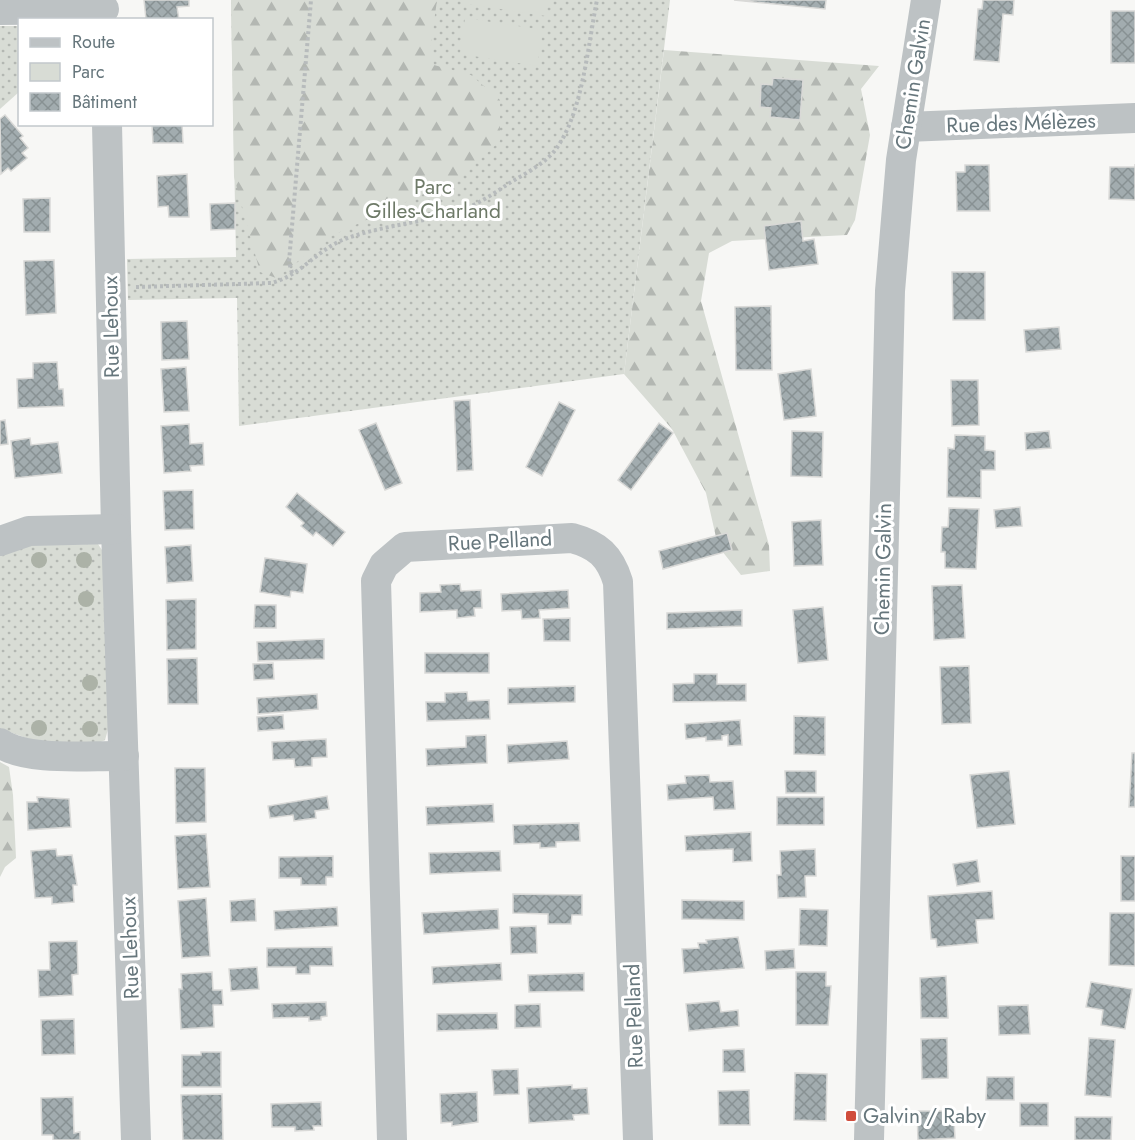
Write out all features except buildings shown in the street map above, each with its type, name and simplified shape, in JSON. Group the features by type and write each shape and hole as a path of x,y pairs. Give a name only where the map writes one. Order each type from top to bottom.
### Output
{"street":[{"name":"Chemin Galvin","path":"868,1140 887,343 895,216 926,0"},
{"path":"0,10 104,9"},
{"name":"Rue des Mélèzes","path":"906,127 1135,118"},
{"name":"Rue Lehoux","path":"107,126 116,529 136,1140"},
{"path":"0,541 29,531 116,529"},
{"name":"Rue Pelland","path":"392,1140 376,581 384,566 405,547 572,538 589,542 602,550 613,564 618,582 638,1140"},
{"path":"0,743 7,748 30,753 124,756"}],"path":[{"path":"292,273 288,262 312,0"},
{"path":"110,288 271,284 281,281 324,249 346,239 457,212 478,203 544,161 556,150 569,125 580,85 597,0"}],"green space":[{"name":"Parc Gilles-Charland","path":"231,0 670,0 624,374 239,426 237,298 128,300 127,259 236,257"},
{"path":"231,0 437,0 430,52 434,65 471,75 500,100 500,141 461,177 331,236 276,278 260,272 234,177"},
{"path":"469,0 548,0 546,16 468,4"},
{"path":"465,18 543,30 537,66 460,54"},
{"path":"0,26 18,26 18,93 0,109"},
{"path":"664,50 879,66 861,89 870,135 855,220 847,235 732,241 709,253 701,301 769,545 770,571 741,575 718,546 706,493 672,429 624,374"},
{"path":"98,544 104,553 109,726 105,740 92,745 66,747 25,738 0,728 0,552 16,545"},
{"path":"0,762 9,767 13,795 16,858 5,867 0,877"}],"place":[{"name":"Galvin / Raby","path":"851,1116"}]}
